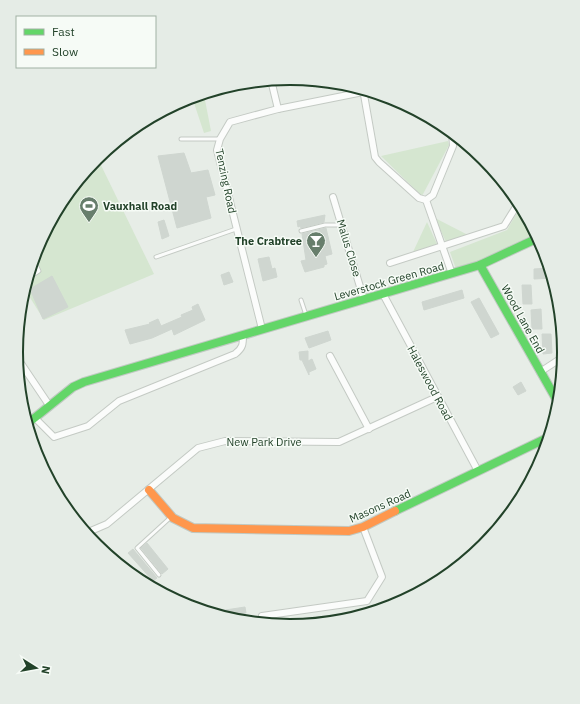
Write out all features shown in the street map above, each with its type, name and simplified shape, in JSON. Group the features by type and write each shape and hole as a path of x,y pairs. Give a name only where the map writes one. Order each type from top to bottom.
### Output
{"street":[{"path":"272,86 278,109"},
{"name":"Tenzing Road","path":"262,329 217,150 220,139 230,122 278,109 354,93"},
{"path":"364,95 375,157 419,198 426,200"},
{"path":"426,200 433,195 453,146 453,140"},
{"name":"Malus Close","path":"333,197 364,300"},
{"path":"426,200 452,274"},
{"path":"390,263 504,226 515,209"},
{"name":"Leverstock Green Road","path":"32,420 73,387 84,382 452,274 480,265 532,241"},
{"name":"Wood Lane End","path":"480,265 554,395"},
{"name":"Haleswood Road","path":"383,294 478,471"},
{"path":"35,418 54,437 88,426 119,401 236,354 243,346 243,336"},
{"path":"330,356 369,429"},
{"path":"540,372 556,362"},
{"path":"24,368 49,405"},
{"name":"New Park Drive","path":"92,531 107,524 198,448 225,441 339,442 437,397"},
{"name":"Masons Road","path":"149,490 172,517 182,525 193,528 349,531 363,527 542,440"},
{"path":"262,616 367,601 382,577 363,527"}],"lane":[{"path":"181,139 220,139"},
{"path":"301,231 325,225 342,225"},
{"path":"156,257 236,229"},
{"path":"35,274 39,271 37,267"},
{"path":"301,300 306,317"},
{"path":"159,576 137,548 172,517"}],"green space":[{"path":"205,99 211,131 204,133 194,103"},
{"path":"448,141 449,145 422,196 381,156"},
{"name":"Vauxhall Road","path":"100,164 154,274 44,320 29,296 37,266 43,250 59,218 78,189"},
{"path":"517,213 530,237 477,264 456,269 450,252 507,230"},
{"path":"435,218 468,235 446,242"},
{"path":"427,222 437,244 413,252"}],"building":[{"path":"184,153 191,173 208,170 215,195 206,197 211,218 177,228 158,156"},
{"path":"325,215 324,222 301,228 300,226 298,227 297,221"},
{"path":"164,220 169,236 162,239 158,222"},
{"path":"326,228 332,254 325,256 327,264 324,265 324,267 305,272 301,261 306,260 302,234"},
{"path":"269,257 272,269 275,268 277,277 263,281 258,259"},
{"path":"544,268 547,278 534,279 534,269"},
{"path":"229,272 233,282 224,285 221,275"},
{"path":"52,276 68,307 43,319 31,289"},
{"path":"522,285 531,285 532,304 523,304"},
{"path":"462,290 464,298 424,310 422,302"},
{"path":"479,298 499,334 491,338 471,302"},
{"path":"198,304 205,320 174,335 172,329 152,338 130,344 125,330 150,324 149,323 158,319 161,326 182,317 181,315 193,310 192,307"},
{"path":"541,309 542,329 532,329 531,310"},
{"path":"328,331 331,340 309,348 305,338"},
{"path":"542,334 551,334 552,353 543,354"},
{"path":"308,351 308,361 312,359 316,369 309,372 309,375 302,360 300,360 299,352"},
{"path":"521,382 526,391 518,395 513,387"},
{"path":"147,543 168,569 162,574 141,548"},
{"path":"133,549 157,578 153,581 128,553"},
{"path":"245,607 246,613 238,614 223,610"}],"traffic: fast":[{"path":"32,420 73,387 84,382 480,265 532,241"},
{"path":"480,265 554,395"},
{"path":"395,511 542,440"}],"traffic: slow":[{"path":"149,490 173,518 193,528 349,531 363,527 395,511"}],"place":[{"name":"Vauxhall Road","path":"89,223"},
{"name":"The Crabtree","path":"316,258"}]}
